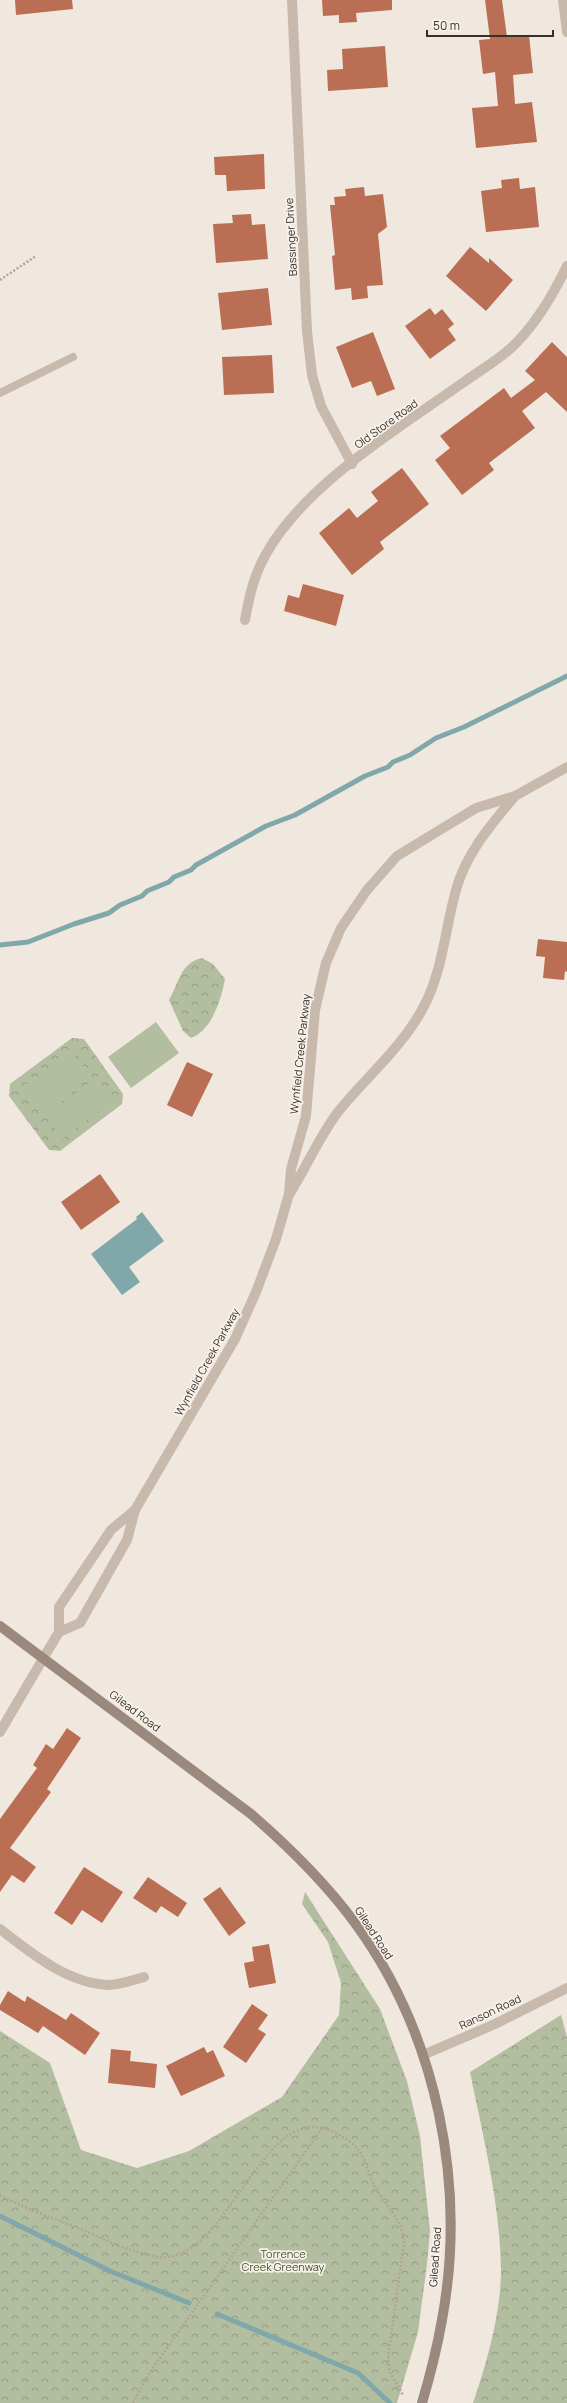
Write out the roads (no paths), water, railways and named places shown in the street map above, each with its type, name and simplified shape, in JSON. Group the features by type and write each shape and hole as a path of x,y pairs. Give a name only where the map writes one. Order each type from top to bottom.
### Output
{"main road":[{"name":"Gilead Road","path":"0,1626 44,1657 251,1814 296,1854 322,1882 356,1923 384,1970 423,2055 434,2090 443,2133 448,2182 450,2226 442,2318 422,2403"}],"street":[{"name":"Bassinger Drive","path":"292,0 307,331 312,375 321,406 352,464"},
{"path":"563,0 567,32"},
{"name":"Old Store Road","path":"245,620 251,589 266,555 282,529 312,496 352,464 511,348 544,308 567,266"},
{"name":"Wynfield Creek Parkway","path":"135,1510 111,1530 59,1608 59,1632 80,1623 127,1540 135,1510 246,1318 276,1239 289,1194 291,1169 306,1116 315,1010 326,963 341,928 367,890 397,856 476,808 515,796 567,767"},
{"name":"Wynfield Creek Parkway","path":"289,1194 306,1168 320,1137 339,1112 410,1031 435,982 456,889 468,858 486,830 515,796"},
{"path":"0,1732 59,1632"},
{"path":"0,1929 46,1963 78,1978 110,1985 144,1977"},
{"name":"Ranson Road","path":"423,2055 495,2024 567,1988"}],"lane":[{"path":"0,393 73,357"}],"water":[{"path":"142,1212 164,1241 129,1267 140,1282 122,1295 91,1254 137,1219 136,1217"}],"waterway":[{"path":"0,945 28,942 74,924 109,913 120,905 142,896 147,891 169,882 174,877 191,870 196,865 266,826 295,815 365,776 388,767 393,762 410,755 436,738 464,727 567,676"},
{"path":"0,2216 110,2271 189,2303"},
{"path":"217,2314 358,2373 390,2403"}],"park label":[{"name":"Torrence Creek Greenway","path":"283,2260"}]}
